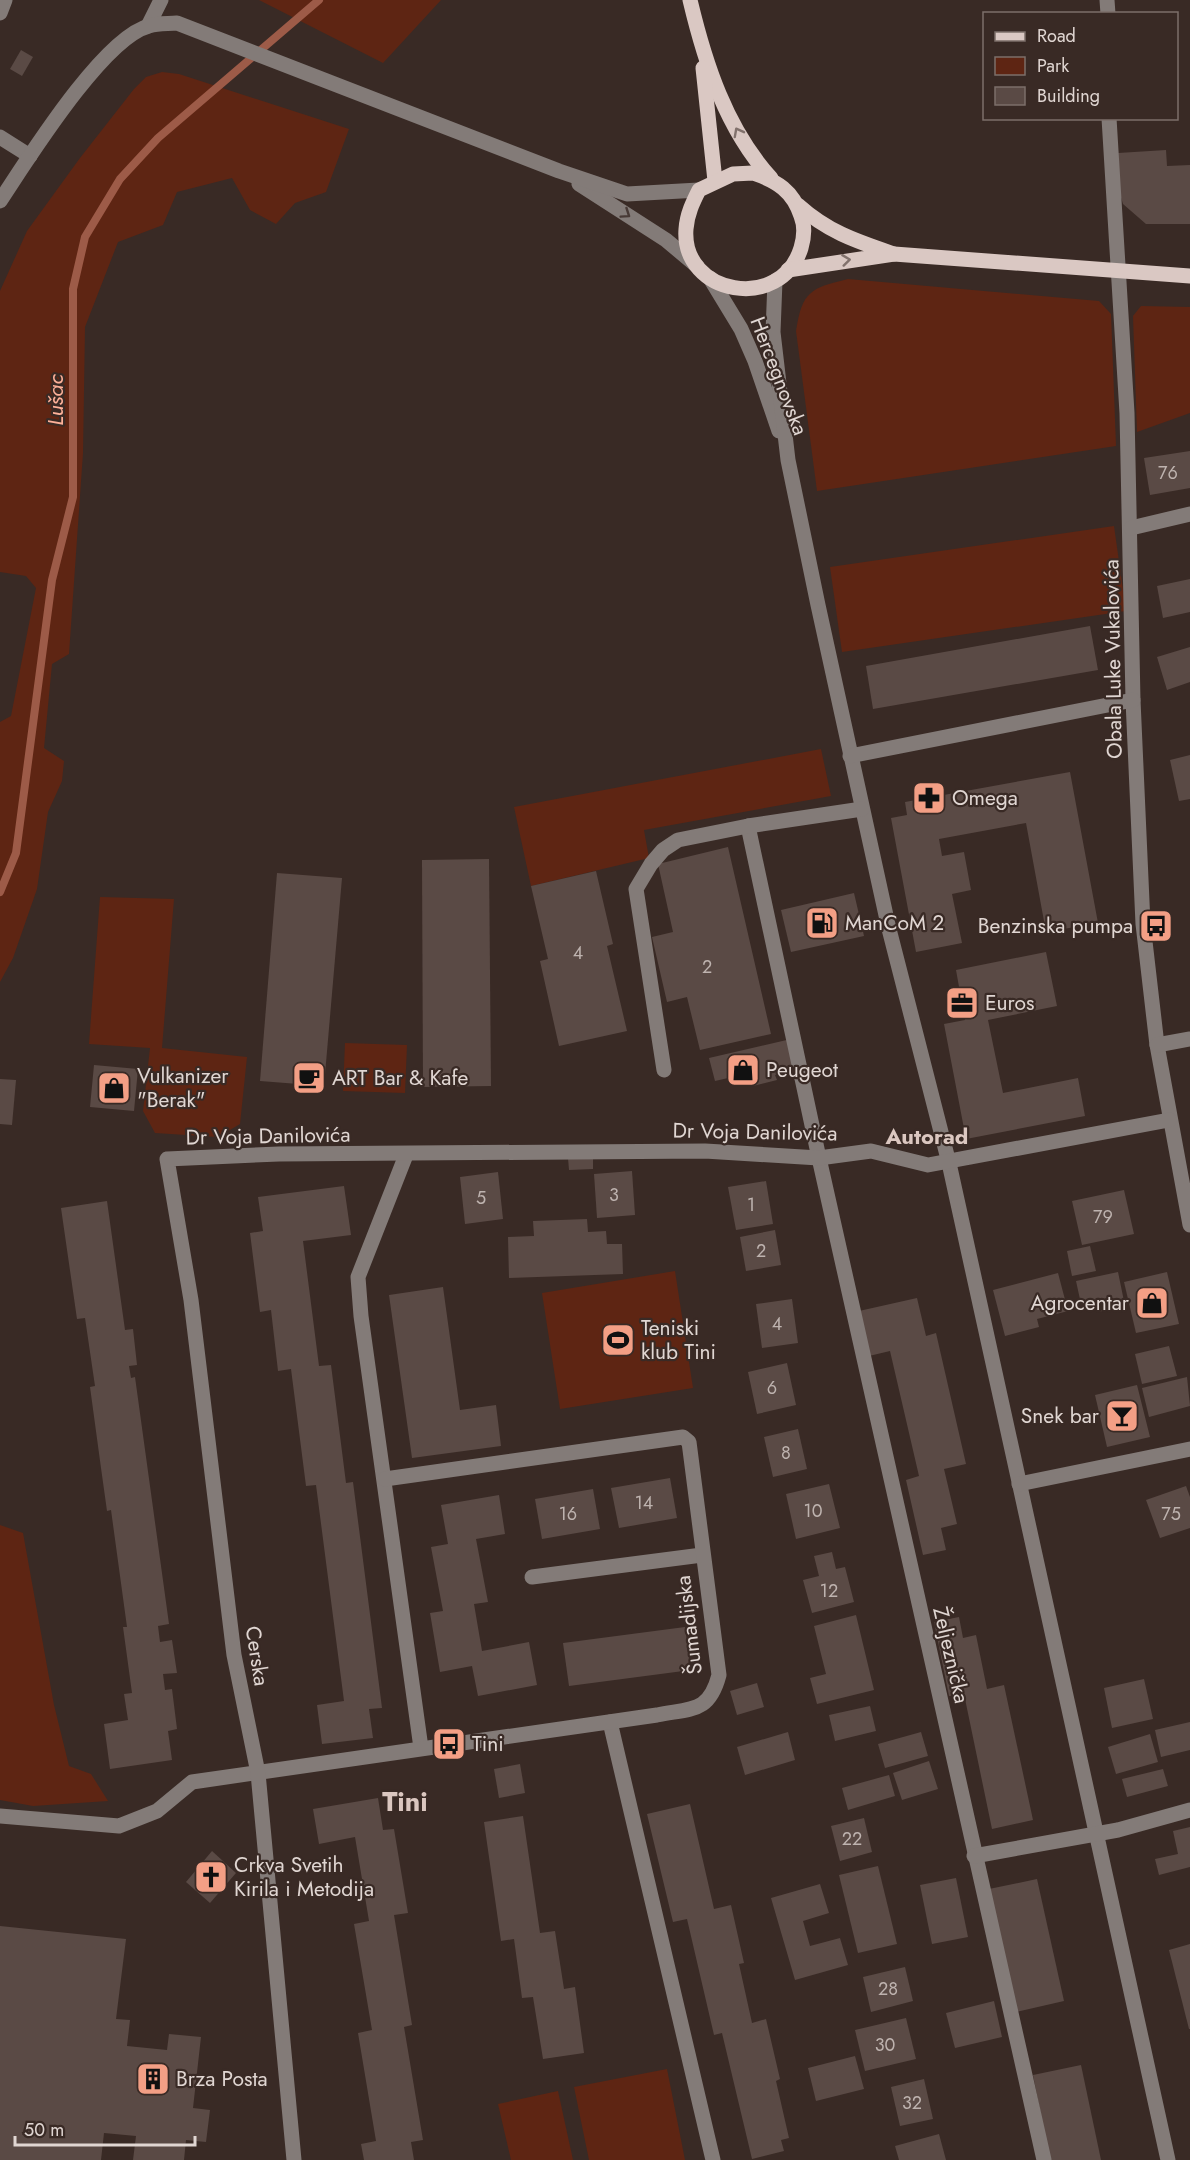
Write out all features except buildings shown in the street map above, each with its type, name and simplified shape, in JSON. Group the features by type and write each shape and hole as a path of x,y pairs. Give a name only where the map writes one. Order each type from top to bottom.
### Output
{"main road":[{"path":"690,0 702,50 715,181"},
{"path":"702,50 737,130 752,157 772,179 786,189 797,204 818,223 835,232 894,254"},
{"path":"772,179 753,173 733,174 699,190 690,211 686,230 689,250 698,267 710,278 725,286 742,290 759,288 775,281 788,270 798,255 803,238 803,220 797,204"},
{"path":"788,270 894,254 1190,276"}],"street":[{"path":"0,13 5,0"},
{"path":"148,26 161,0"},
{"path":"0,201 59,113 117,46 148,26 177,23 559,171 627,194 699,190"},
{"name":"Obala Luke Vukalovića","path":"1109,120 1131,528 1133,700 1143,924 1157,1046 1190,1225"},
{"path":"0,137 30,156"},
{"path":"559,171 666,240 698,267"},
{"name":"Hercegnovska","path":"710,278 741,329 755,361 788,460"},
{"name":"Hercegnovska","path":"775,281 773,332 788,460"},
{"path":"788,460 850,756 889,930 949,1163 1168,2160"},
{"path":"1131,528 1190,514"},
{"path":"850,756 1133,700"},
{"path":"664,1070 636,889 651,864 663,850 678,840 748,826 862,809"},
{"name":"Željeznička","path":"748,826 819,1158 1044,2160"},
{"path":"1157,1046 1190,1039"},
{"name":"Dr Voja Danilovića","path":"167,1159 279,1154 406,1155 705,1151 819,1158 871,1151 928,1165 949,1163 1169,1120"},
{"path":"406,1155 358,1277 360,1316 386,1479 422,1748"},
{"name":"Cerska","path":"167,1159 191,1300 234,1655 258,1773 294,2160"},
{"name":"Šumadijska","path":"0,1816 118,1826 157,1811 192,1782 610,1722 699,1707 714,1696 719,1674 689,1442 683,1437 386,1479"},
{"path":"1019,1484 1190,1449"},
{"path":"532,1577 702,1555"},
{"path":"610,1722 713,2160"},
{"path":"974,1856 1096,1834 1190,1810"}],"green space":[{"path":"259,0 441,0 383,63"},
{"path":"162,72 179,74 349,129 326,192 295,203 276,224 250,210 232,178 177,192 163,225 118,242 85,327 83,453 69,654 52,664 44,748 64,761 62,781 48,812 37,889 13,958 0,982 0,722 11,716 36,588 26,576 0,572 0,291 27,231 80,158 134,89 146,77"},
{"path":"848,279 1099,301 1111,314 1116,446 817,491 796,331 801,307 810,293 825,285"},
{"path":"1141,306 1190,307 1190,413 1137,432 1133,316"},
{"path":"1114,526 1126,611 842,652 830,567"},
{"path":"821,749 831,796 644,830 649,858 531,886 514,807"},
{"path":"100,897 174,899 162,1048 247,1057 240,1124 218,1137 155,1133 143,1111 150,1048 89,1044"},
{"path":"345,1043 407,1045 405,1093 343,1091"},
{"name":"Teniski klub Tini","path":"675,1271 693,1388 560,1409 542,1293"},
{"path":"0,1525 23,1533 54,1705 69,1766 91,1774 108,1801 33,1806 0,1800"},
{"path":"667,2069 685,2160 589,2160 574,2087"},
{"path":"558,2091 573,2160 511,2160 498,2104"}],"waterway":[{"name":"Lušac","path":"0,892 16,853 52,580 73,497 73,289 85,237 120,179 158,138 319,0"}],"place":[{"name":"Omega","path":"929,798"},
{"name":"ManCoM 2","path":"822,923"},
{"name":"Benzinska pumpa","path":"1156,926"},
{"name":"Euros","path":"962,1003"},
{"name":"Peugeot","path":"743,1070"},
{"name":"ART Bar & Кafe","path":"309,1078"},
{"name":"Vulkanizer \"Berak\"","path":"114,1088"},
{"name":"Agrocentar","path":"1152,1303"},
{"name":"Teniski klub Tini","path":"618,1340"},
{"name":"Snek bar","path":"1122,1416"},
{"name":"Tini","path":"449,1744"},
{"name":"Crkva Svetih Kirila i Metodija","path":"211,1877"},
{"name":"Brza Posta","path":"153,2079"}],"district":[{"name":"Autorad","path":"927,1136"},
{"name":"Tini","path":"405,1802"}]}
